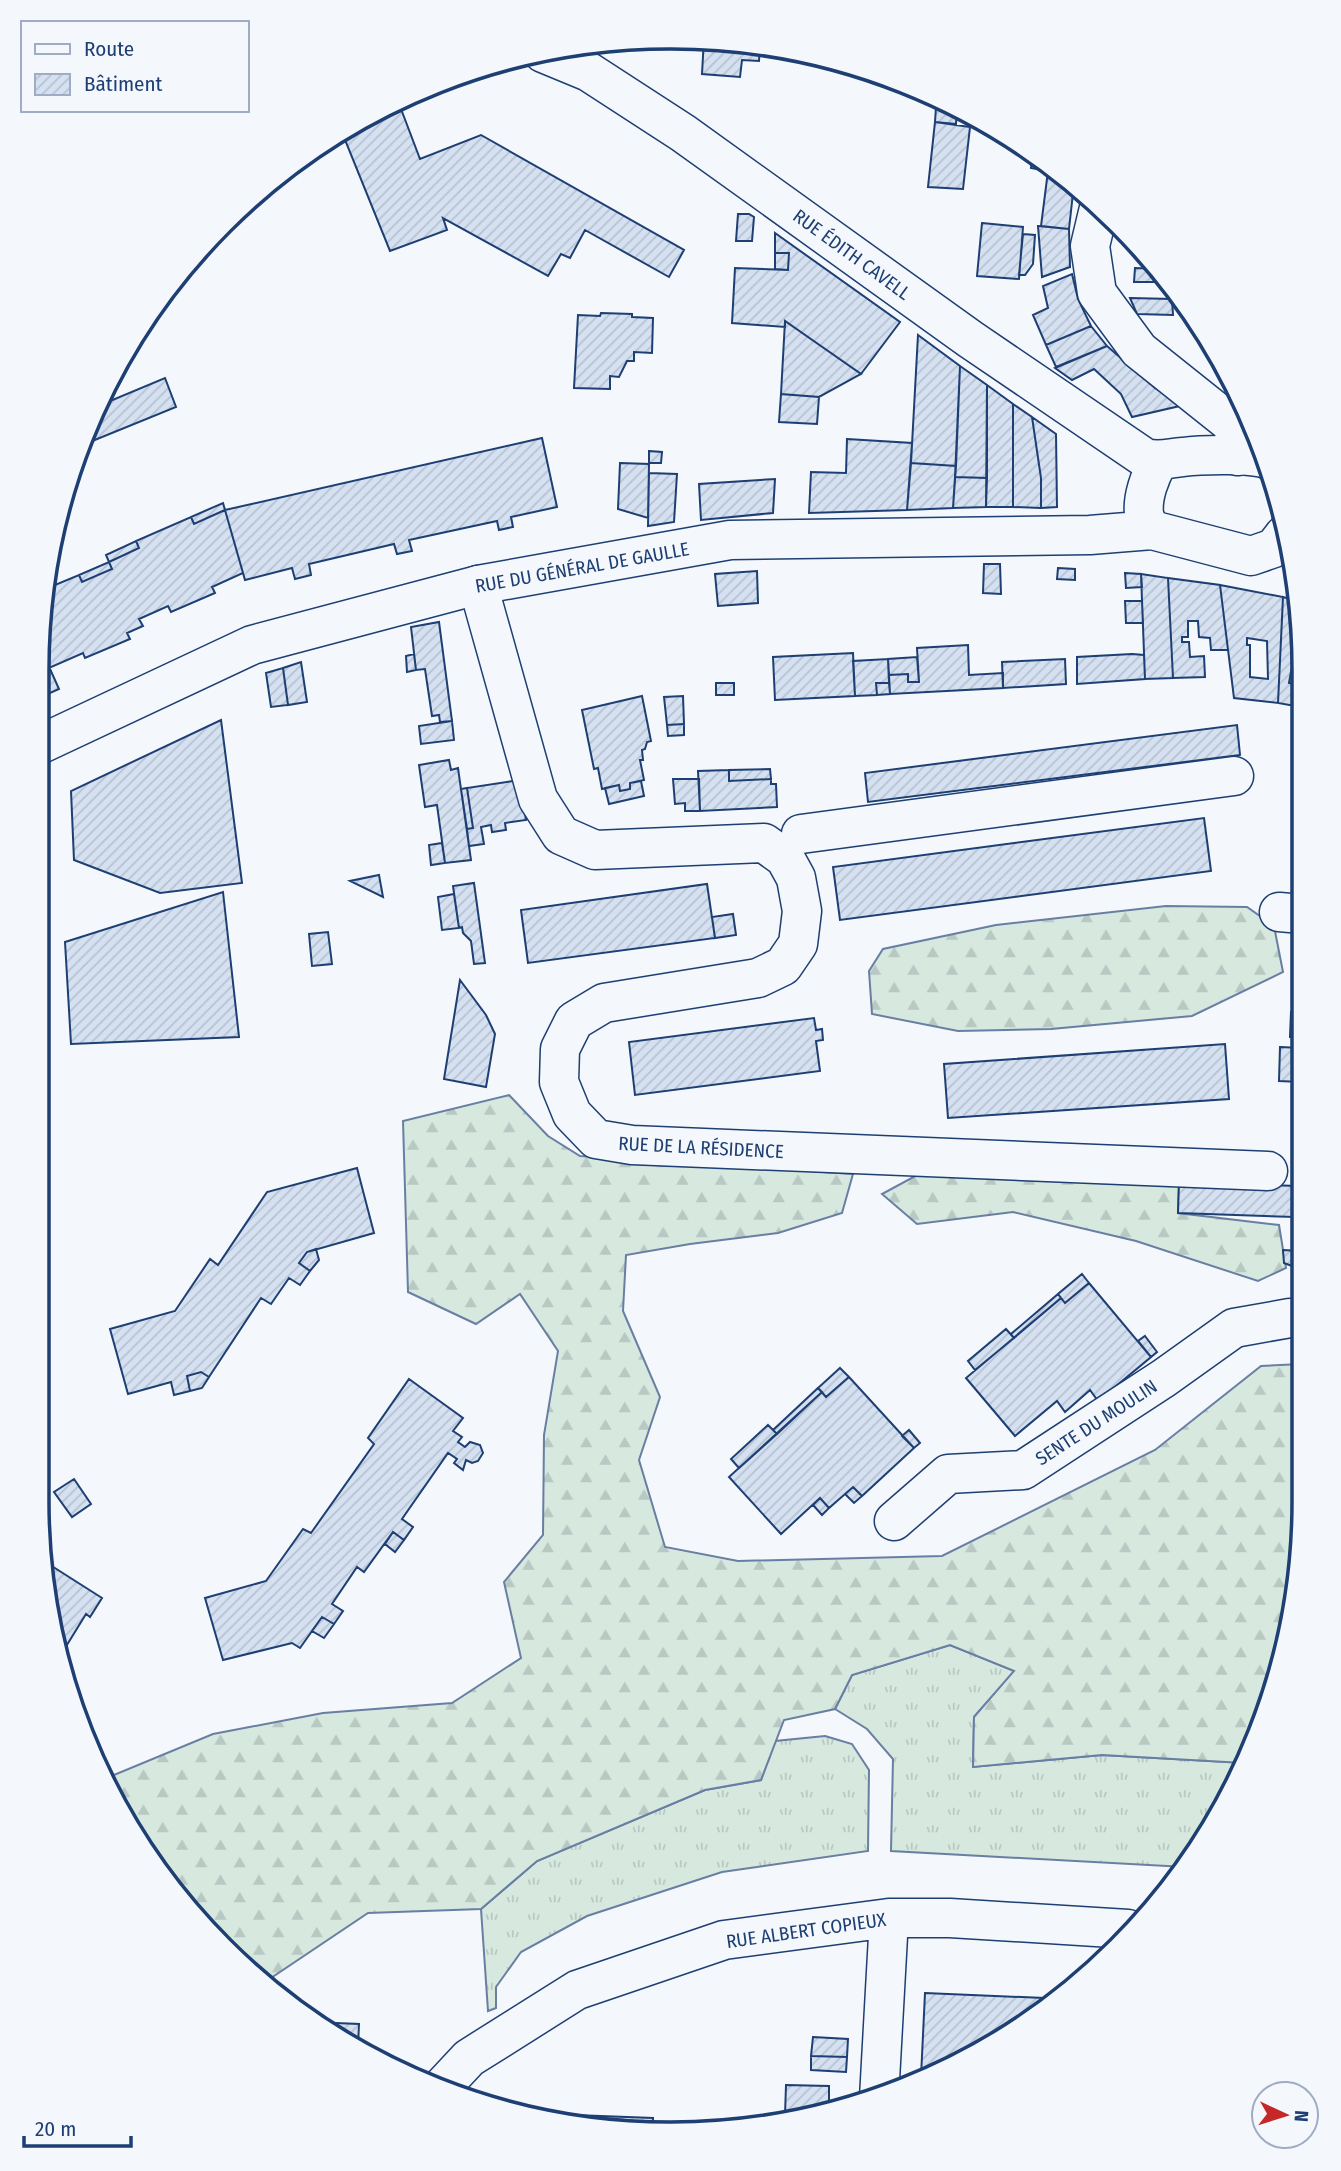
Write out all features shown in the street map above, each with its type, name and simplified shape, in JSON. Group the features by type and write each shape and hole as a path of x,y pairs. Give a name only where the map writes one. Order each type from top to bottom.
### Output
{"main road":[{"name":"RUE ÉDITH CAVELL","path":"559,59 589,72 683,133 970,339 1145,458 1158,462"},
{"path":"1097,218 1090,246 1097,293 1139,350 1233,425 1253,458"},
{"path":"1253,458 1184,457 1158,462 1151,474 1144,515 1152,530 1251,556 1274,548 1279,543"},
{"name":"RUE DU GÉNÉRAL DE GAULLE","path":"49,740 252,645 478,585 730,540 1090,536 1152,530"},
{"name":"RUE DE LA RÉSIDENCE","path":"478,585 538,799 561,835 595,850 764,843 785,858 796,878 803,911 798,944 783,966 758,978 604,1003 574,1021 560,1049 559,1082 572,1114 596,1139 632,1145 1268,1171"},
{"path":"801,834 1234,776"},
{"name":"SENTE DU MOULIN","path":"894,1521 948,1474 1023,1470 1164,1378 1234,1328 1292,1318"},
{"path":"880,2085 889,1918"},
{"name":"RUE ALBERT COPIEUX","path":"448,2081 469,2058 577,1990 724,1940 889,1918 950,1918 1122,1928"}],"green space":[{"path":"1166,906 1247,907 1274,926 1283,972 1192,1016 1051,1029 958,1031 872,1014 869,971 883,949 996,925"},
{"path":"509,1095 548,1136 580,1156 853,1174 842,1213 778,1233 626,1255 623,1311 660,1397 639,1460 665,1547 738,1561 942,1556 1155,1450 1261,1366 1292,1364 1292,1501 1287,1582 1271,1661 1259,1700 1234,1762 1102,1755 973,1767 974,1717 1014,1671 950,1645 852,1675 835,1709 784,1720 761,1780 705,1790 537,1861 481,1909 368,1913 272,1977 231,1940 177,1879 132,1811 113,1775 213,1734 323,1713 452,1703 521,1658 504,1582 543,1535 544,1435 558,1351 520,1294 476,1324 408,1292 403,1121"},
{"path":"919,1174 1179,1182 1178,1213 1279,1225 1286,1268 1258,1281 1136,1241 1013,1212 917,1224 882,1194"},
{"path":"950,1645 1015,1671 974,1717 973,1767 1102,1755 1234,1762 1209,1811 1173,1866 891,1851 893,1759 867,1729 835,1709 852,1675"},
{"path":"825,1736 852,1744 869,1770 868,1851 722,1872 587,1916 521,1952 496,1987 496,2008 488,2011 481,1909 537,1861 705,1790 761,1780 775,1741"}],"building":[{"path":"703,50 759,55 759,61 742,60 740,77 702,74"},
{"path":"936,109 956,119 956,124 935,122"},
{"path":"402,110 420,159 481,135 684,250 669,277 585,230 570,258 561,254 548,276 443,218 447,230 390,251 346,141"},
{"path":"935,122 970,127 963,189 928,187"},
{"path":"1047,176 1073,197 1069,229 1041,226"},
{"path":"738,214 754,217 752,241 736,241"},
{"path":"982,223 1023,227 1019,279 977,276"},
{"path":"1038,226 1069,229 1070,267 1042,277"},
{"path":"775,233 900,322 861,374 785,321 785,327 732,323 735,268 788,270 789,253 775,253"},
{"path":"1023,234 1035,235 1033,264 1025,275 1019,275"},
{"path":"775,253 789,253 788,270 775,269"},
{"path":"1135,268 1144,268 1156,282 1134,282"},
{"path":"1072,274 1078,299 1091,326 1046,345 1033,315 1048,308 1043,286"},
{"path":"1130,298 1169,299 1172,304 1173,315 1137,314"},
{"path":"601,313 653,318 652,353 634,352 634,361 627,361 619,377 610,376 610,389 574,388 578,315 600,316"},
{"path":"785,321 861,374 819,397 781,394"},
{"path":"1091,326 1107,346 1056,367 1046,345"},
{"path":"918,335 960,366 956,466 911,463"},
{"path":"1107,346 1155,388 1184,405 1132,417 1121,394 1094,369 1072,380 1055,368"},
{"path":"960,366 987,385 987,478 955,477"},
{"path":"165,378 176,407 93,441 111,401"},
{"path":"987,385 1013,404 1013,507 986,507"},
{"path":"781,394 819,397 817,424 779,422"},
{"path":"1013,404 1032,417 1041,478 1041,508 1013,507"},
{"path":"1032,417 1056,434 1057,507 1041,508 1041,478"},
{"path":"542,438 557,507 511,517 513,527 499,530 497,521 409,540 412,551 397,554 394,544 309,564 311,575 295,579 292,568 245,580 225,510"},
{"path":"847,439 912,443 907,510 809,513 811,472 846,473"},
{"path":"649,451 662,452 661,463 649,463"},
{"path":"620,463 649,464 648,518 618,509"},
{"path":"911,463 956,466 953,508 907,510"},
{"path":"649,473 677,474 674,522 648,526"},
{"path":"955,477 987,478 986,507 953,508"},
{"path":"775,479 773,513 701,520 699,484"},
{"path":"223,503 225,510 194,524 191,517"},
{"path":"225,510 243,573 212,587 215,593 171,612 168,606 139,619 143,626 127,633 130,639 85,658 83,653 49,668 55,585 79,575 82,582 112,569 109,562 139,548 136,541 191,517 194,524"},
{"path":"136,541 139,548 109,562 106,555"},
{"path":"109,562 112,569 82,582 79,575"},
{"path":"984,564 1000,564 1001,594 983,593"},
{"path":"1058,568 1075,569 1075,580 1057,579"},
{"path":"757,571 758,603 718,606 715,574"},
{"path":"1125,573 1141,574 1142,587 1126,588"},
{"path":"1141,574 1168,578 1173,678 1145,679"},
{"path":"1168,578 1220,585 1228,650 1211,650 1210,638 1199,637 1198,621 1188,621 1188,637 1182,637 1182,642 1189,642 1190,657 1204,656 1205,677 1173,678"},
{"path":"1220,585 1283,597 1278,703 1234,698","holes":["1247,638 1267,641 1268,679 1250,677 1250,645 1247,645"]},
{"path":"1283,597 1288,598 1291,630 1292,667 1289,683 1292,683 1292,705 1278,703"},
{"path":"1125,601 1142,601 1143,623 1126,623"},
{"path":"439,622 452,721 440,722 439,715 432,716 425,669 416,670 411,627"},
{"path":"968,645 969,675 1003,673 1003,688 890,694 889,675 908,674 908,682 919,682 917,648"},
{"path":"853,653 855,696 775,700 773,657"},
{"path":"414,654 416,670 407,672 406,656"},
{"path":"1144,655 1145,679 1077,684 1077,657"},
{"path":"917,657 919,682 908,682 908,674 889,675 888,659"},
{"path":"888,659 889,683 876,683 877,695 855,696 853,661"},
{"path":"1065,659 1066,684 1003,688 1002,662"},
{"path":"301,662 307,702 288,705 283,668"},
{"path":"49,667 59,689 49,693"},
{"path":"283,668 288,705 271,707 266,673"},
{"path":"716,683 734,683 734,695 716,695"},
{"path":"876,683 889,683 890,694 877,695"},
{"path":"642,696 651,741 647,742 642,750 643,760 640,760 644,780 630,783 630,789 620,791 619,785 602,789 598,768 594,769 582,710"},
{"path":"683,696 684,724 667,725 664,697"},
{"path":"221,720 242,883 160,893 74,860 71,791"},
{"path":"452,721 454,740 421,744 419,726"},
{"path":"684,724 684,735 668,736 667,725"},
{"path":"1237,725 1240,755 868,802 865,773"},
{"path":"449,760 451,770 458,768 471,860 445,863 437,805 425,807 419,765"},
{"path":"770,769 771,779 729,781 729,770"},
{"path":"729,770 729,781 771,779 771,784 776,784 777,807 700,811 698,771"},
{"path":"673,779 699,779 700,811 685,811 685,803 675,804"},
{"path":"520,780 526,820 505,823 506,830 492,832 491,825 481,827 484,844 469,846 467,829 473,828 467,788"},
{"path":"641,781 644,796 609,804 605,788 619,785 620,791 630,789 630,783"},
{"path":"467,788 473,828 467,829 461,789"},
{"path":"1204,818 1211,871 840,920 833,867"},
{"path":"442,843 445,863 431,865 429,845"},
{"path":"379,875 383,897 350,881"},
{"path":"474,883 485,963 474,964 471,941 463,933 462,927 459,928 453,886"},
{"path":"707,884 715,938 528,963 521,910"},
{"path":"223,892 239,1037 71,1044 65,942"},
{"path":"454,894 459,928 442,930 438,897"},
{"path":"733,914 736,935 715,938 712,917"},
{"path":"328,932 332,964 312,966 309,934"},
{"path":"460,980 486,1015 495,1034 486,1087 444,1079"},
{"path":"1291,1012 1292,1012 1292,1037"},
{"path":"814,1018 816,1030 822,1029 823,1040 816,1041 820,1071 635,1095 629,1042"},
{"path":"1225,1044 1229,1099 948,1118 944,1064"},
{"path":"1280,1047 1292,1048 1292,1082 1279,1081"},
{"path":"357,1168 374,1233 307,1252 299,1263 310,1271 300,1285 289,1278 271,1304 261,1298 209,1377 201,1372 187,1376 190,1391 174,1395 171,1382 128,1394 110,1329 175,1311 210,1259 218,1265 267,1192"},
{"path":"1179,1182 1292,1186 1292,1217 1178,1213"},
{"path":"316,1249 319,1260 310,1271 299,1263 307,1252"},
{"path":"1283,1250 1292,1251 1292,1266 1284,1263"},
{"path":"1082,1274 1089,1283 1065,1303 1058,1294"},
{"path":"1089,1283 1151,1357 1098,1401 1090,1390 1065,1412 1057,1401 1015,1436 966,1378 1061,1298 1065,1303"},
{"path":"1058,1294 1061,1298 1014,1338 1011,1334"},
{"path":"1006,1329 1014,1338 975,1370 968,1361"},
{"path":"1145,1336 1157,1352 1151,1357 1138,1341"},
{"path":"840,1368 849,1377 826,1397 818,1388"},
{"path":"201,1372 209,1377 202,1388 190,1391 187,1376"},
{"path":"849,1377 914,1448 862,1496 853,1487 829,1508 820,1498 781,1534 729,1477 822,1392 826,1397"},
{"path":"409,1379 463,1418 453,1431 462,1437 458,1442 465,1447 470,1442 480,1445 483,1453 478,1461 472,1463 466,1460 463,1470 454,1463 457,1459 448,1453 402,1519 413,1527 404,1540 393,1532 364,1572 357,1567 332,1604 343,1611 334,1624 322,1617 300,1648 292,1643 223,1660 205,1598 266,1581 303,1529 311,1533 374,1444 368,1438"},
{"path":"818,1388 822,1392 777,1434 773,1430"},
{"path":"768,1425 777,1434 739,1468 731,1459"},
{"path":"909,1430 920,1443 914,1448 902,1436"},
{"path":"74,1479 91,1504 72,1517 54,1492"},
{"path":"853,1487 862,1496 854,1503 845,1494"},
{"path":"820,1498 829,1508 822,1515 813,1505"},
{"path":"393,1532 404,1540 395,1552 385,1544"},
{"path":"52,1566 102,1598 90,1617 86,1614 66,1646"},
{"path":"322,1617 334,1624 324,1638 312,1631"},
{"path":"925,1993 1043,1998 981,2039 921,2069"},
{"path":"334,2023 359,2024 358,2038"},
{"path":"813,2037 848,2039 847,2057 811,2056"},
{"path":"811,2056 847,2057 846,2072 811,2070"},
{"path":"786,2085 829,2086 829,2101 785,2111"},
{"path":"579,2115 653,2118 653,2122 630,2121"}]}
